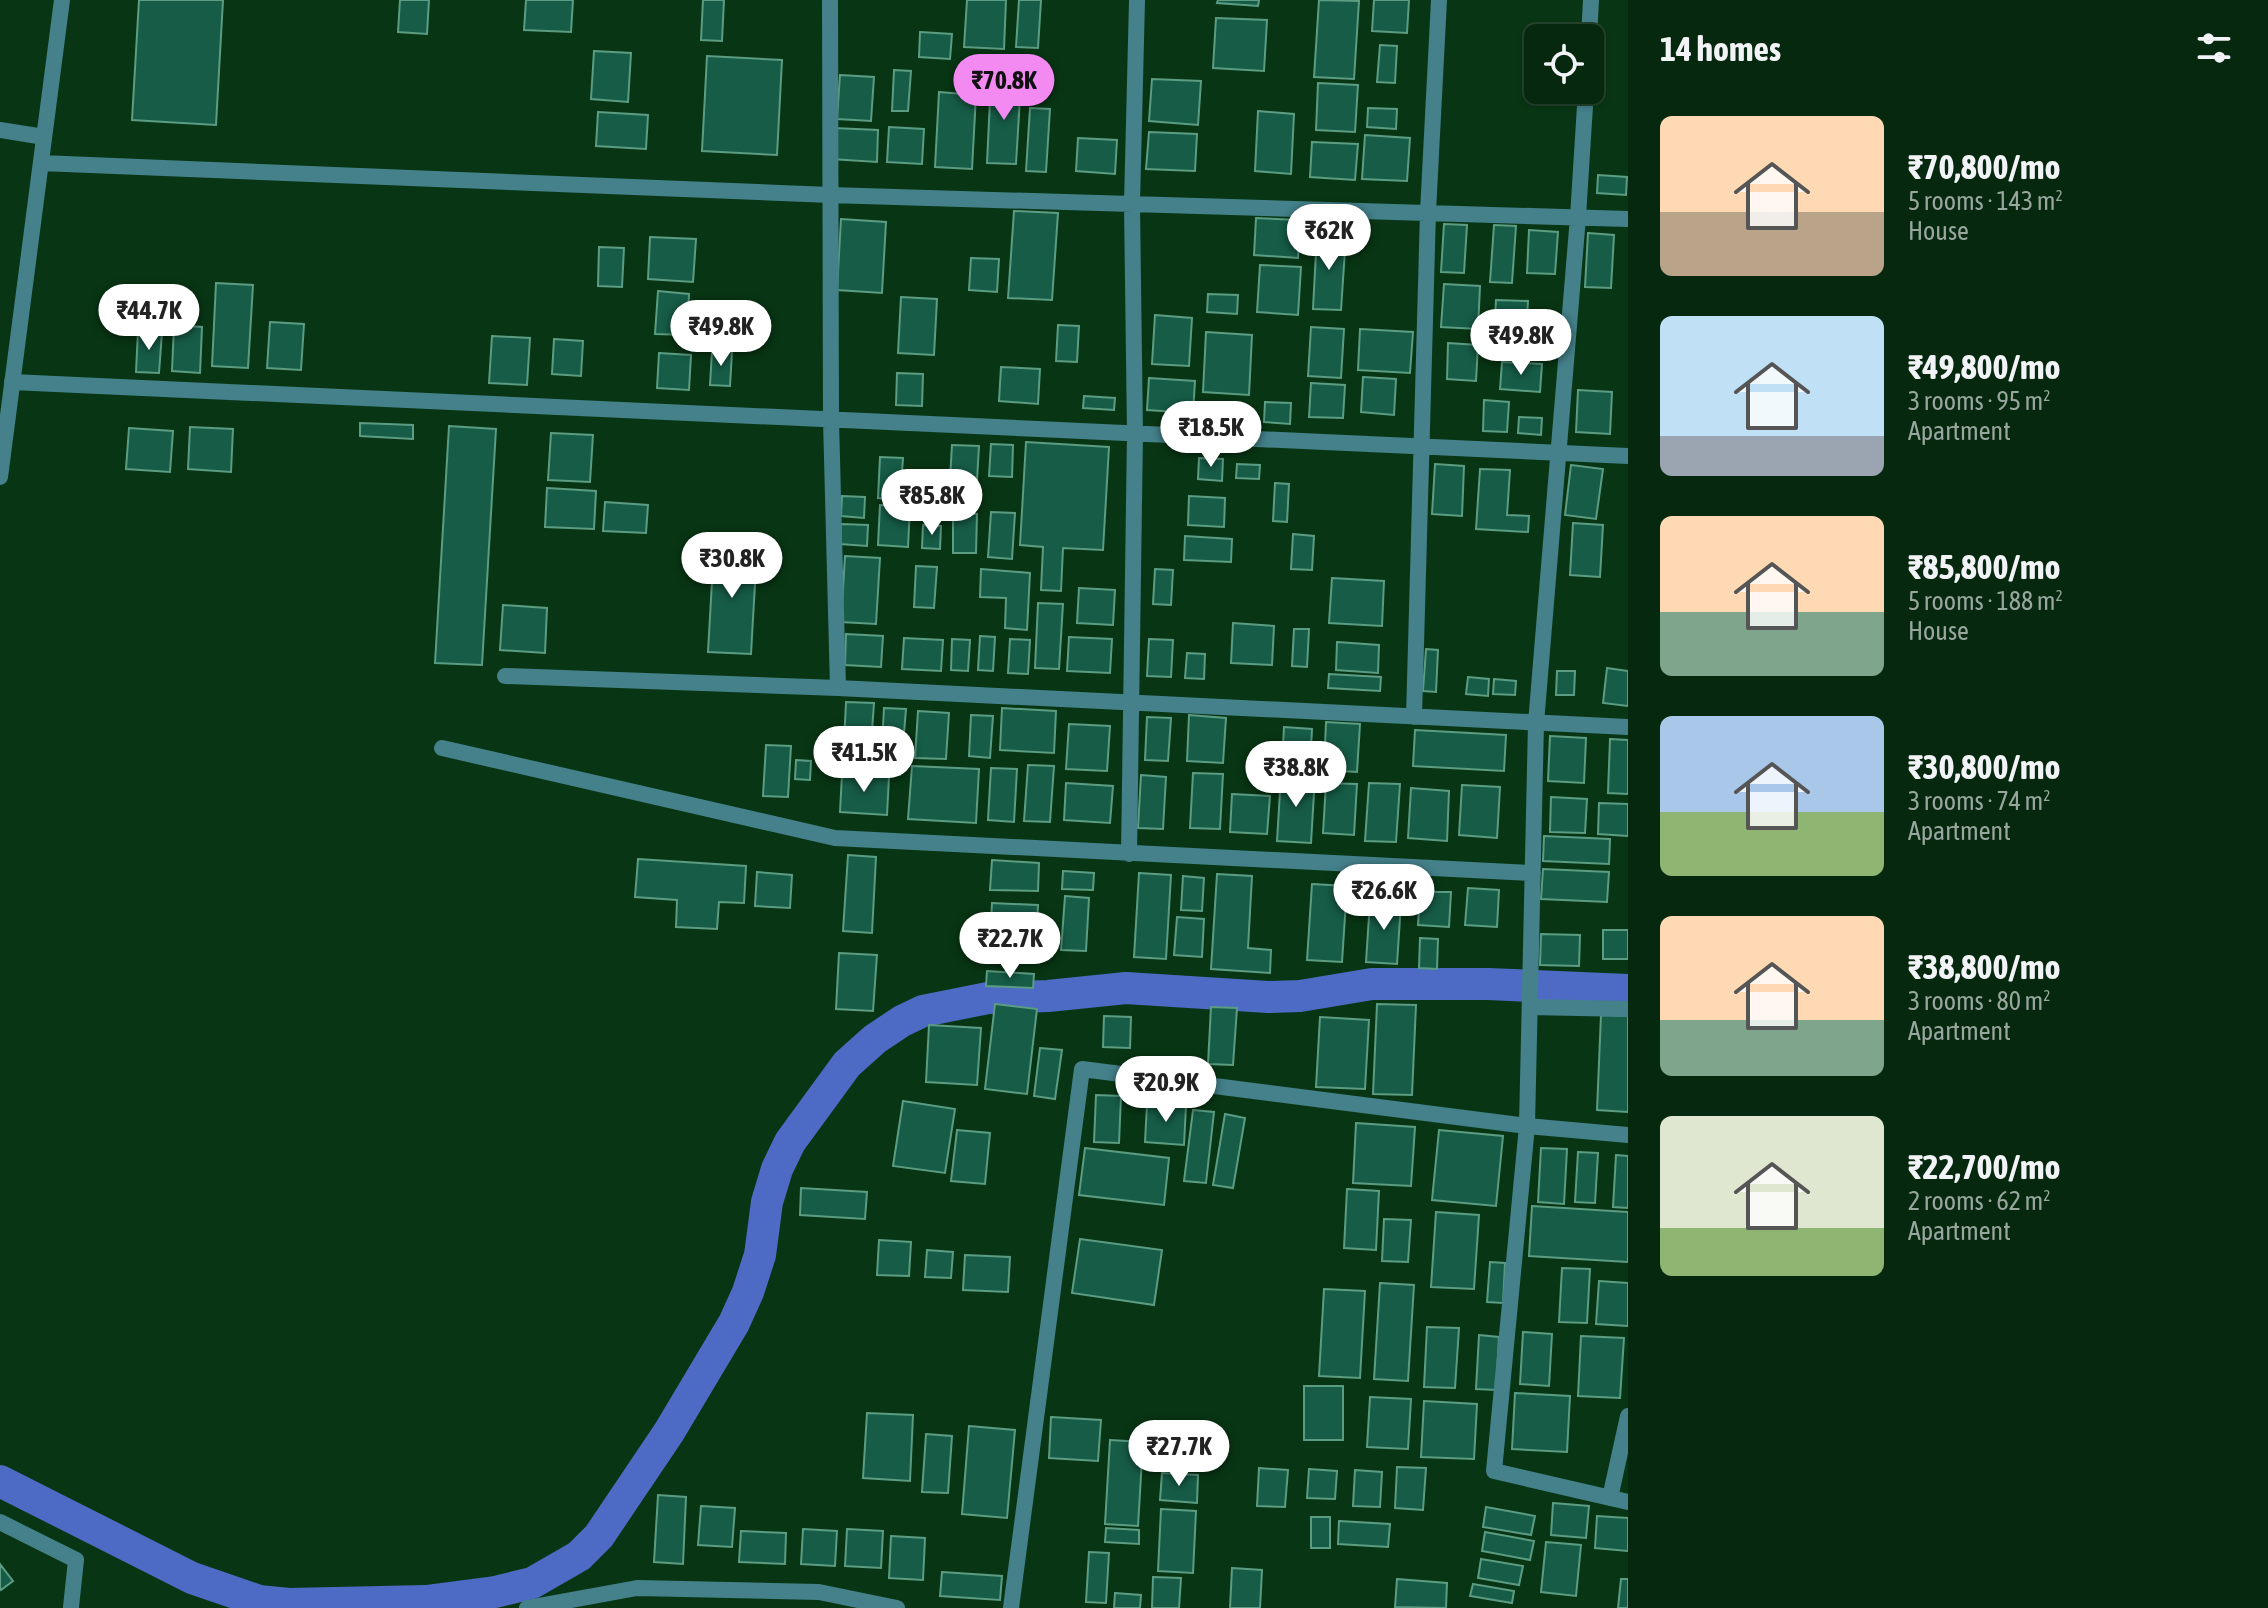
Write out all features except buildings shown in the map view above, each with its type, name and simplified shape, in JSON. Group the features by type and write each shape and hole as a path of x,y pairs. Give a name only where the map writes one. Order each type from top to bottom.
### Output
{"street":[{"path":"0,477 62,0"},
{"path":"830,0 831,420 838,688"},
{"path":"1129,854 1135,434 1132,204 1137,0"},
{"path":"1414,717 1428,212 1439,0"},
{"path":"1590,24 1591,0"},
{"path":"1585,104 1536,723 1527,1126 1494,1471 1628,1502"},
{"path":"0,130 44,137"},
{"path":"41,163 830,195 1628,219"},
{"path":"12,382 1628,456"},
{"path":"505,676 838,688 1628,727"},
{"path":"442,748 835,838 1533,873"},
{"path":"1530,1005 1628,1009"},
{"path":"1011,1608 1082,1069 1527,1126 1628,1135"},
{"path":"1610,1498 1628,1416"},
{"path":"0,1522 76,1560 74,1608"},
{"path":"527,1608 637,1588 784,1600 819,1592 897,1608"}],"waterway":[{"path":"0,1481 192,1578 259,1601 289,1604 426,1601 495,1592 532,1583 579,1556 599,1536 669,1432 734,1323 748,1292 760,1255 767,1202 777,1169 790,1142 847,1064 875,1039 902,1021 923,1011 988,998 1126,988 1268,997 1300,996 1372,984 1488,984 1628,990"}]}
